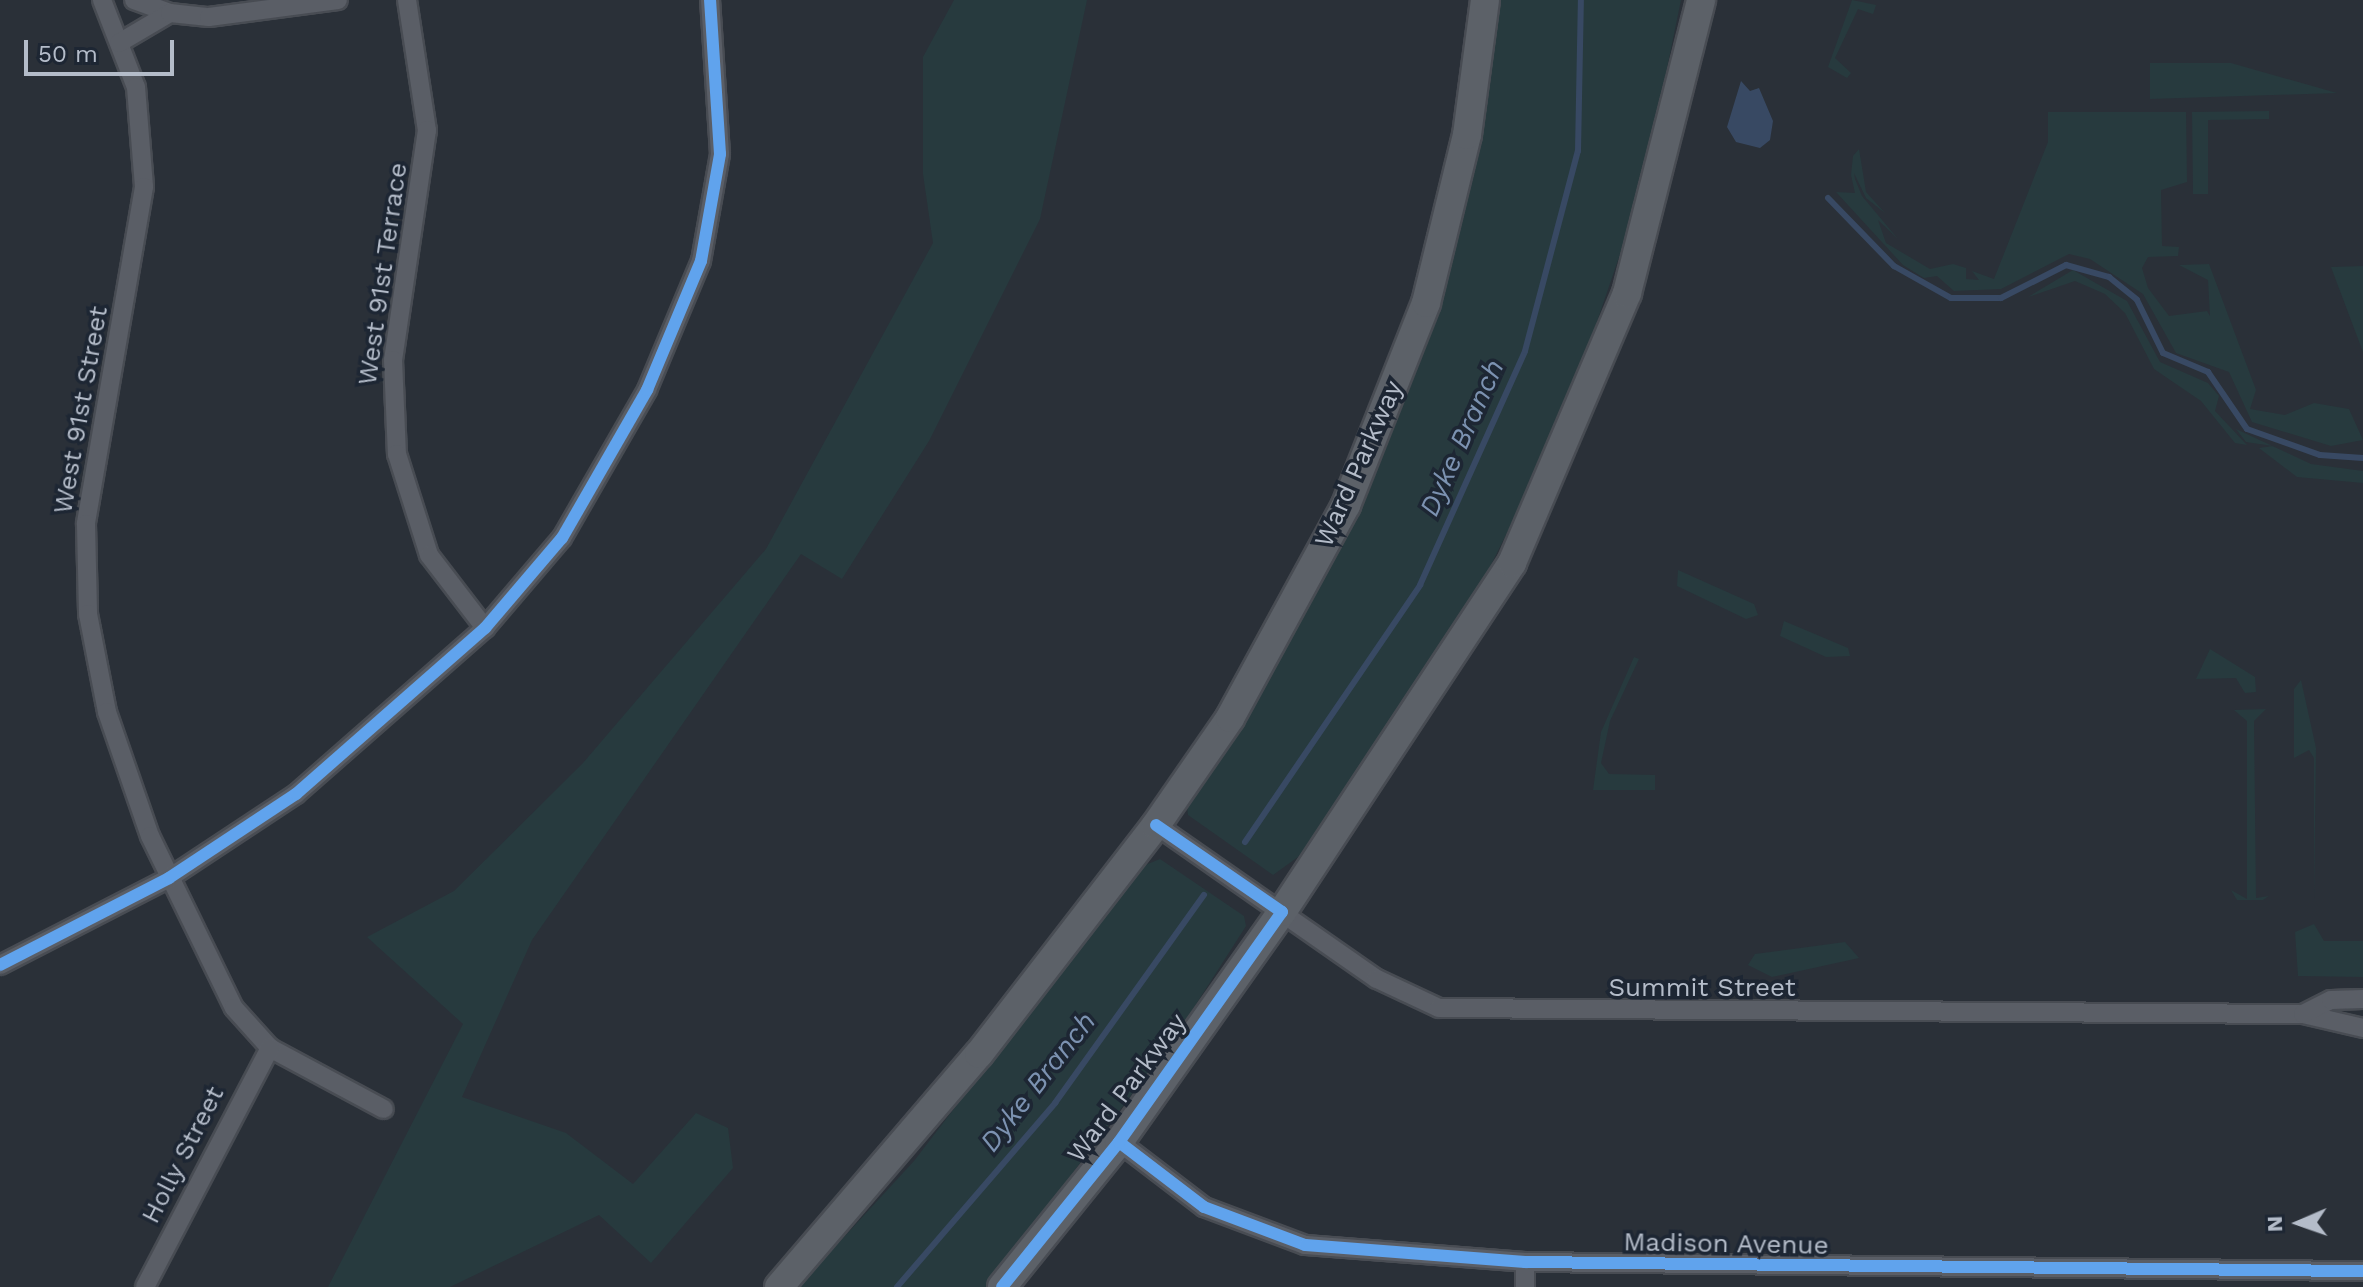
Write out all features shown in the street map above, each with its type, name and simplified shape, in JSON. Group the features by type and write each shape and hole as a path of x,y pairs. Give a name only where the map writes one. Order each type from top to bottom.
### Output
{"main road":[{"name":"Ward Parkway","path":"779,1287 979,1054 1156,825 1230,718 1346,505 1426,303 1467,135 1485,0"},
{"name":"Ward Parkway","path":"1002,1287 1119,1142 1282,912 1512,563 1565,448 1627,293 1701,0"}],"street":[{"name":"West 91st Street","path":"102,0 136,87 144,187 90,480 84,572 95,663 119,757 169,878 234,1008 270,1048 384,1109"},
{"path":"134,0 170,13 209,17 338,0"},
{"name":"West 91st Terrace","path":"407,0 427,130 393,360 397,454 429,555 485,628"},
{"path":"0,965 169,878 296,794 485,628 562,538 604,471 701,261 720,154 710,0"},
{"path":"119,43 170,13"},
{"name":"Summit Street","path":"1156,825 1403,995 1466,1012 2303,1014 2363,1028"},
{"name":"Summit Street","path":"2303,1014 2331,1000 2363,999"},
{"name":"Holly Street","path":"145,1287 270,1048"},
{"name":"Madison Avenue","path":"1119,1142 1204,1207 1257,1231 1305,1245 1525,1262 1856,1278 2363,1271"},
{"path":"1525,1262 1525,1287"}],"green space":[{"path":"954,0 1087,0 1040,219 929,441 842,579 801,554 532,940 462,1097 566,1133 633,1184 696,1113 728,1128 733,1168 651,1263 599,1215 450,1287 328,1287 463,1024 367,937 454,891 583,763 766,549 933,243 923,174 923,57"},
{"path":"1500,0 1681,0 1642,190 1564,418 1479,589 1376,753 1298,857 1273,875 1188,815 1187,805 1344,543 1415,374 1471,178"},
{"path":"1852,0 1876,5 1873,14 1858,9 1835,58 1851,73 1847,78 1828,67"},
{"path":"2150,63 2231,63 2337,93 2150,99"},
{"path":"2269,111 2269,119 2208,120 2208,194 2193,194 2192,112"},
{"path":"2048,112 2186,112 2187,182 2161,190 2162,246 2179,247 2178,256 2148,257 2142,268 2148,288 2169,316 2207,311 2210,316 2208,280 2179,265 2209,264 2256,390 2250,409 2285,415 2314,403 2349,409 2363,440 2331,446 2252,422 2229,372 2176,353 2143,294 2090,259 2069,254 2001,289 1954,291 1937,276 1924,278 1903,265 1836,192 1855,193 1851,175 1853,156 1859,149 1866,192 1885,213 1866,198 1854,173 1862,196 1898,239 1878,220 1886,243 1930,269 1953,264 1966,268 1966,279 1979,280 1972,271 1994,279 2048,142"},
{"path":"2363,266 2363,352 2331,267"},
{"path":"2073,270 2127,301 2160,362 2208,383 2219,396 2215,411 2247,445 2235,443 2201,401 2154,369 2125,313 2105,294 2075,281 2028,297"},
{"path":"2236,429 2272,446 2246,442"},
{"path":"2273,446 2311,464 2363,471 2363,483 2297,477 2259,448"},
{"path":"1678,570 1754,604 1758,615 1746,619 1677,586"},
{"path":"1784,621 1848,648 1850,656 1826,657 1780,636"},
{"path":"2210,649 2255,677 2256,692 2245,693 2236,678 2196,679"},
{"path":"1634,657 1639,659 1610,721 1601,763 1609,774 1655,775 1655,790 1593,790 1601,732"},
{"path":"2301,680 2316,748 2314,902 2314,758 2309,750 2294,758 2294,689"},
{"path":"2266,709 2254,721 2256,898 2269,896 2263,900 2237,900 2231,890 2247,899 2247,721 2234,710"},
{"path":"1160,859 1244,916 1246,926 1177,1034 987,1287 798,1287 914,1161 1138,868"},
{"path":"2314,924 2324,941 2363,941 2363,977 2298,976 2295,932"},
{"path":"1845,942 1859,958 1772,977 1748,965 1755,954"}],"water":[{"path":"1741,81 1750,91 1759,88 1773,121 1770,140 1760,148 1736,142 1727,127"}],"waterway":[{"name":"Dyke Branch","path":"1245,842 1420,585 1525,351 1578,151 1581,0"},
{"path":"1828,198 1894,266 1951,298 2001,298 2066,265 2109,277 2137,300 2163,353 2208,372 2247,429 2320,455 2363,458"},
{"name":"Dyke Branch","path":"897,1287 1055,1103 1204,895"}],"cycle path":[{"path":"0,965 169,878 296,794 485,628 562,538 647,390 701,261 720,154 710,0"},
{"path":"1002,1287 1119,1142 1282,912 1156,825"},
{"path":"1119,1142 1204,1207 1305,1245 1525,1262 2363,1271"}]}
